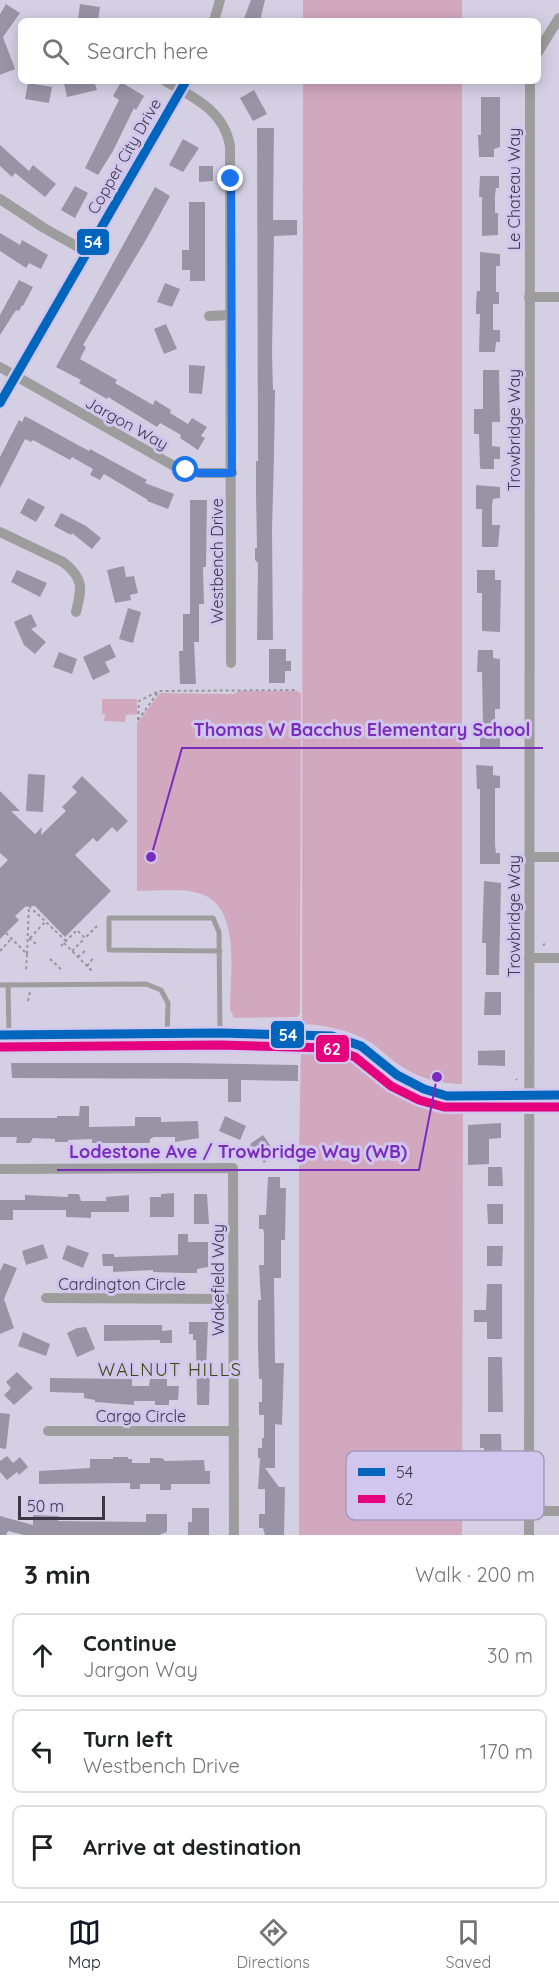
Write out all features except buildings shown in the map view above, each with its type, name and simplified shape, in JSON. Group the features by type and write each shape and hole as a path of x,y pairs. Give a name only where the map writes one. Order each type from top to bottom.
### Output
{"street":[{"path":"215,18 220,0"},
{"path":"541,47 559,18"},
{"name":"Le Chateau Way","path":"529,297 530,84"},
{"name":"Copper City Drive","path":"0,403 183,85"},
{"name":"Westbench Drive","path":"183,85 212,110 222,122 230,140 231,663"},
{"path":"0,199 44,228 87,252"},
{"path":"529,297 559,297"},
{"name":"Trowbridge Way","path":"529,297 529,1451"},
{"path":"209,316 231,315"},
{"name":"Jargon Way","path":"0,367 174,466 199,473 232,473"},
{"path":"0,532 71,568 78,576 81,587 76,612"},
{"path":"529,857 559,857"},
{"path":"529,958 559,958"},
{"path":"4,1035 304,1034 332,1036 361,1046 397,1075 424,1089 447,1096 559,1095"},
{"name":"Wakefield Way","path":"0,1169 233,1168 234,1535"},
{"name":"Cardington Circle","path":"46,1298 233,1299"},
{"name":"Cargo Circle","path":"48,1431 234,1431"}],"lane":[{"path":"220,951 109,950 109,918 213,918 219,932 220,951 220,1034"},
{"path":"0,985 146,984 161,990 168,1003 167,1034"},
{"path":"4,1035 8,985"}],"path":[{"path":"159,691 137,720 139,700 159,691 297,690"},
{"path":"26,971 30,906 92,971"},
{"path":"29,938 46,921"},
{"path":"72,951 98,925"},
{"path":"64,943 77,930 86,938"},
{"path":"6,933 27,954"},
{"path":"27,949 35,943 29,938"},
{"path":"0,951 12,939"},
{"path":"78,957 87,949"},
{"path":"87,966 94,957"},
{"path":"50,959 63,971"},
{"path":"28,1001 30,992"}],"shaded area":[{"path":"303,0 462,0 462,18 303,18"},
{"path":"303,84 462,84 462,1084 421,1077 399,1065 370,1042 346,1031 302,1024"},
{"path":"240,691 298,691 301,694 300,1014 297,1017 234,1018 230,1009 231,942 222,911 212,900 191,891 137,891 137,723 160,693 233,694"},
{"path":"102,699 137,699 137,714 126,715 125,722 104,721"},
{"path":"301,1045 330,1048 341,1052 400,1091 417,1098 444,1104 463,1105 462,1451 346,1451 346,1520 462,1520 462,1535 299,1535"}],"transit line":[{"name":"54","path":"0,403 184,84"},
{"name":"54","path":"0,1035 220,1033 332,1036 361,1046 397,1075 424,1089 447,1096 559,1095"},
{"name":"62","path":"0,1047 220,1045 330,1048 355,1057 391,1086 419,1100 444,1107 559,1107"}],"place":[{"name":"Thomas W Bacchus Elementary School","path":"151,857"},
{"name":"Lodestone Ave / Trowbridge Way (WB)","path":"437,1077"}],"district":[{"name":"WALNUT HILLS","path":"170,1369"}],"route":[{"path":"186,470 199,473 232,473 231,179"}]}
